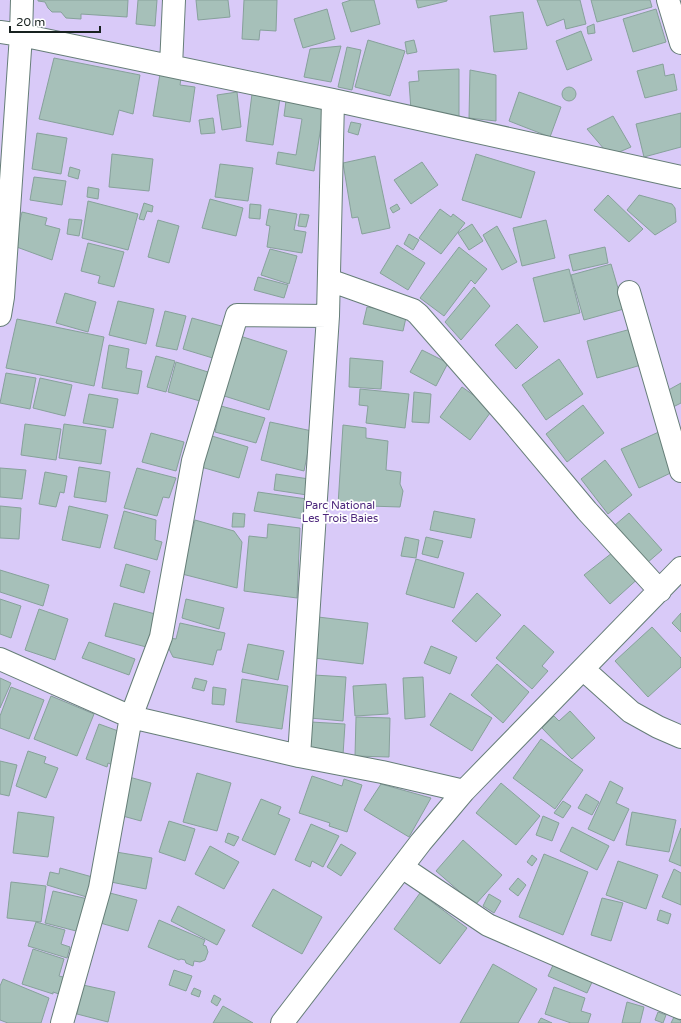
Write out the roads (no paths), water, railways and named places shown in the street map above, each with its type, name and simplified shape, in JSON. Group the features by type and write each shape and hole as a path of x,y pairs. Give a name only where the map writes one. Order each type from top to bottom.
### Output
{"street":[{"path":"0,315 3,289 10,33 22,0"},
{"path":"170,66 174,0"},
{"path":"668,0 681,44"},
{"path":"10,33 333,100 681,177"},
{"path":"299,756 328,316 333,100"},
{"path":"329,280 413,310 418,314 509,418 587,511 660,591"},
{"path":"629,292 681,471"},
{"path":"62,1023 100,888 131,717 161,637 193,462 237,315 328,316"},
{"path":"282,1023 421,842 464,792 681,568"},
{"path":"0,659 131,717 299,756 382,772 464,792"},
{"path":"583,669 631,712 681,737"},
{"path":"402,867 488,925 580,966 681,1008"}],"park label":[{"name":"Parc National Les Trois Baies","path":"340,511"}]}
